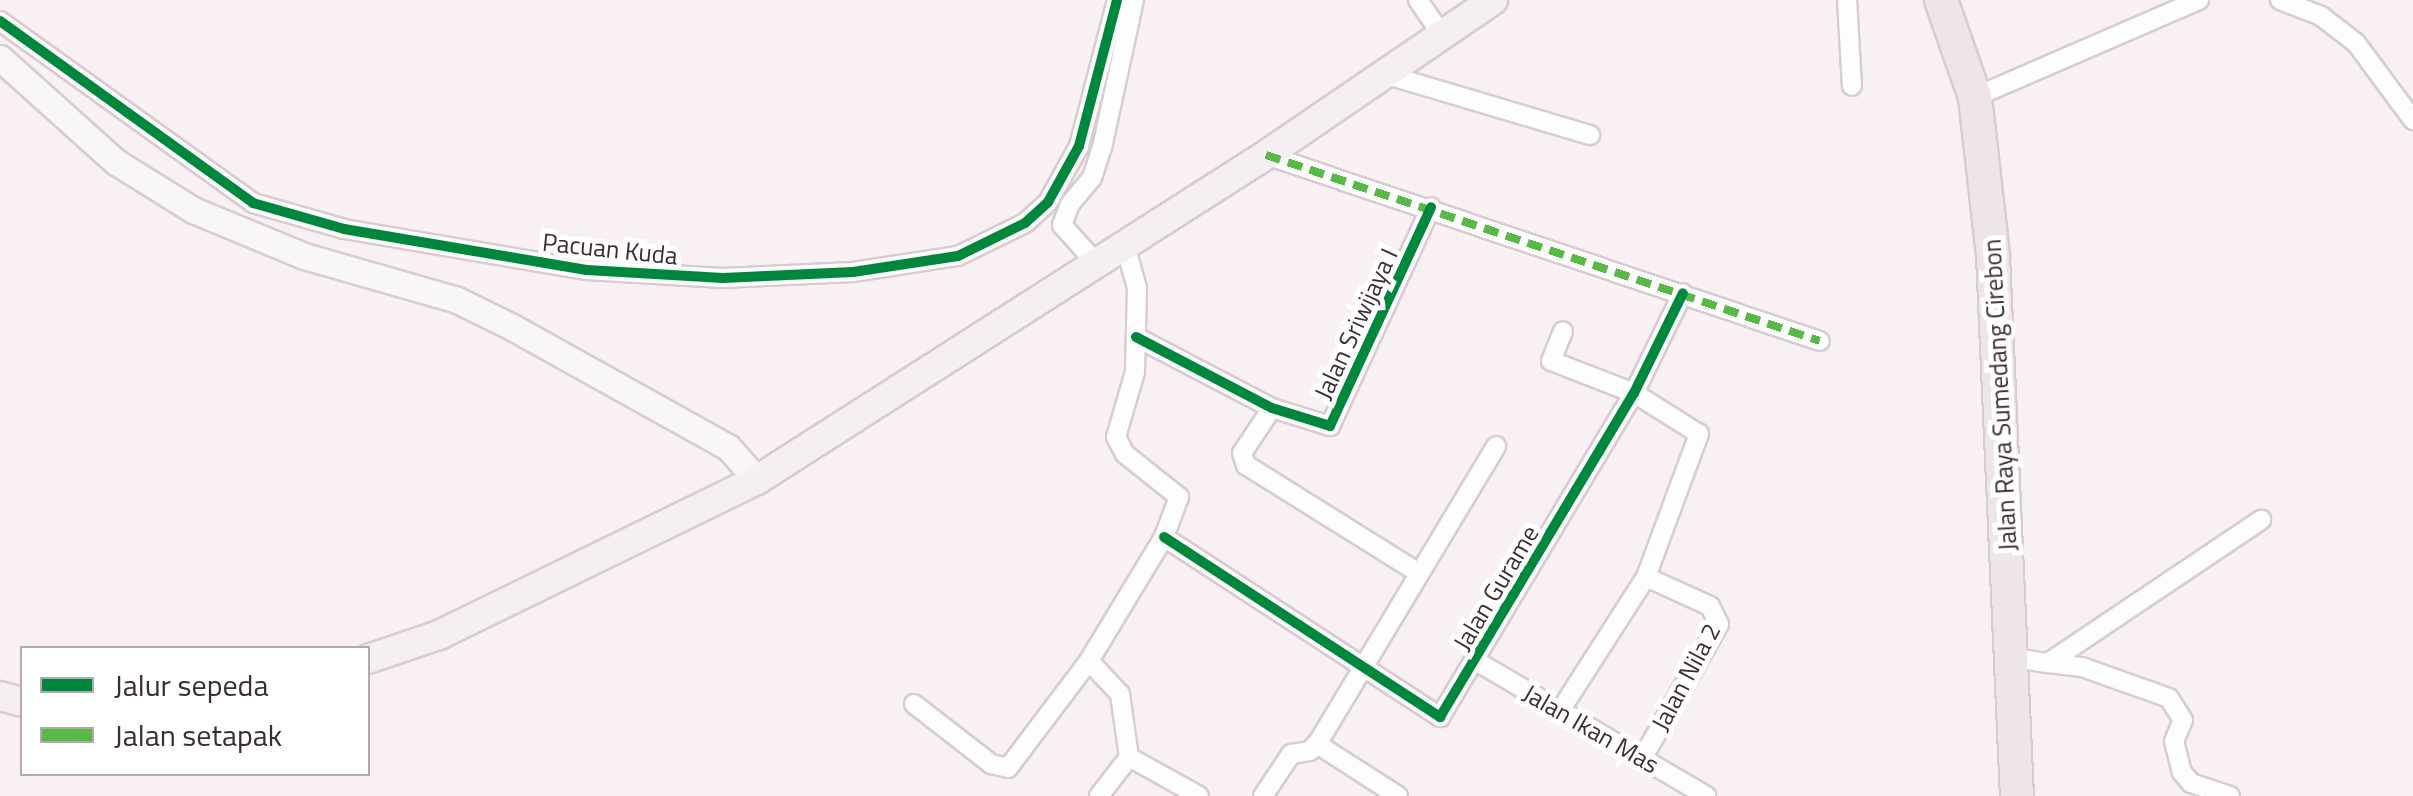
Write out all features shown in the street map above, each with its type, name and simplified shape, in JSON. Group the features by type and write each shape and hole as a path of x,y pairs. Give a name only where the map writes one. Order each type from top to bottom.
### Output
{"highway":[{"name":"Jalan Raya Sumedang Cirebon","path":"1941,0 1975,97 1993,256 2015,658 2018,796"}],"main road":[{"path":"370,658 439,635 757,480 1266,155 1493,0"}],"street":[{"name":"Pacuan Kuda","path":"0,21 252,203 344,229 587,270 723,278 853,272 958,256 1025,223 1048,202 1078,146 1117,0"},
{"path":"1096,262 1062,225 1070,204 1092,178 1102,148 1134,0"},
{"path":"1418,0 1442,35"},
{"path":"1847,0 1852,86"},
{"path":"1975,97 2199,0"},
{"path":"2280,0 2322,16 2356,43 2406,100 2413,120"},
{"path":"0,58 116,162 193,210 304,256 410,283 484,314 728,447 757,480"},
{"path":"1384,74 1590,135"},
{"path":"1266,155 1431,207 1820,341"},
{"name":"Jalan Sriwijaya I","path":"1136,337 1272,408 1330,426 1431,207"},
{"path":"914,704 991,764 1008,768 1089,661 1164,537 1178,498 1125,454 1116,436 1136,372 1138,288 1125,244"},
{"name":"Jalan Gurame","path":"1164,537 1440,717 1634,393 1682,293"},
{"path":"1560,710 1646,577 1699,434 1634,393 1551,361 1562,332"},
{"path":"1272,408 1242,454 1246,464 1418,573"},
{"path":"1263,796 1291,754 1317,744 1496,446"},
{"path":"2048,663 2262,520"},
{"name":"Jalan Nila 2","path":"1642,758 1719,624 1710,606 1646,577"},
{"path":"2015,658 2082,666 2168,698 2183,720 2174,741 2182,772 2192,782 2230,796"},
{"path":"1089,661 1120,694 1128,756 1099,796"},
{"name":"Jalan Ikan Mas","path":"1476,661 1706,796"},
{"path":"1317,744 1398,796"},
{"path":"1128,756 1187,794"}],"marked path":[{"path":"1266,155 1820,341"}],"cycle path":[{"path":"0,21 253,203 344,229 587,270 723,278 853,272 958,256 1025,223 1048,202 1079,146 1117,0"},
{"path":"1136,337 1272,408 1330,426 1431,207"},
{"path":"1164,537 1440,717 1634,393 1683,293"}]}
